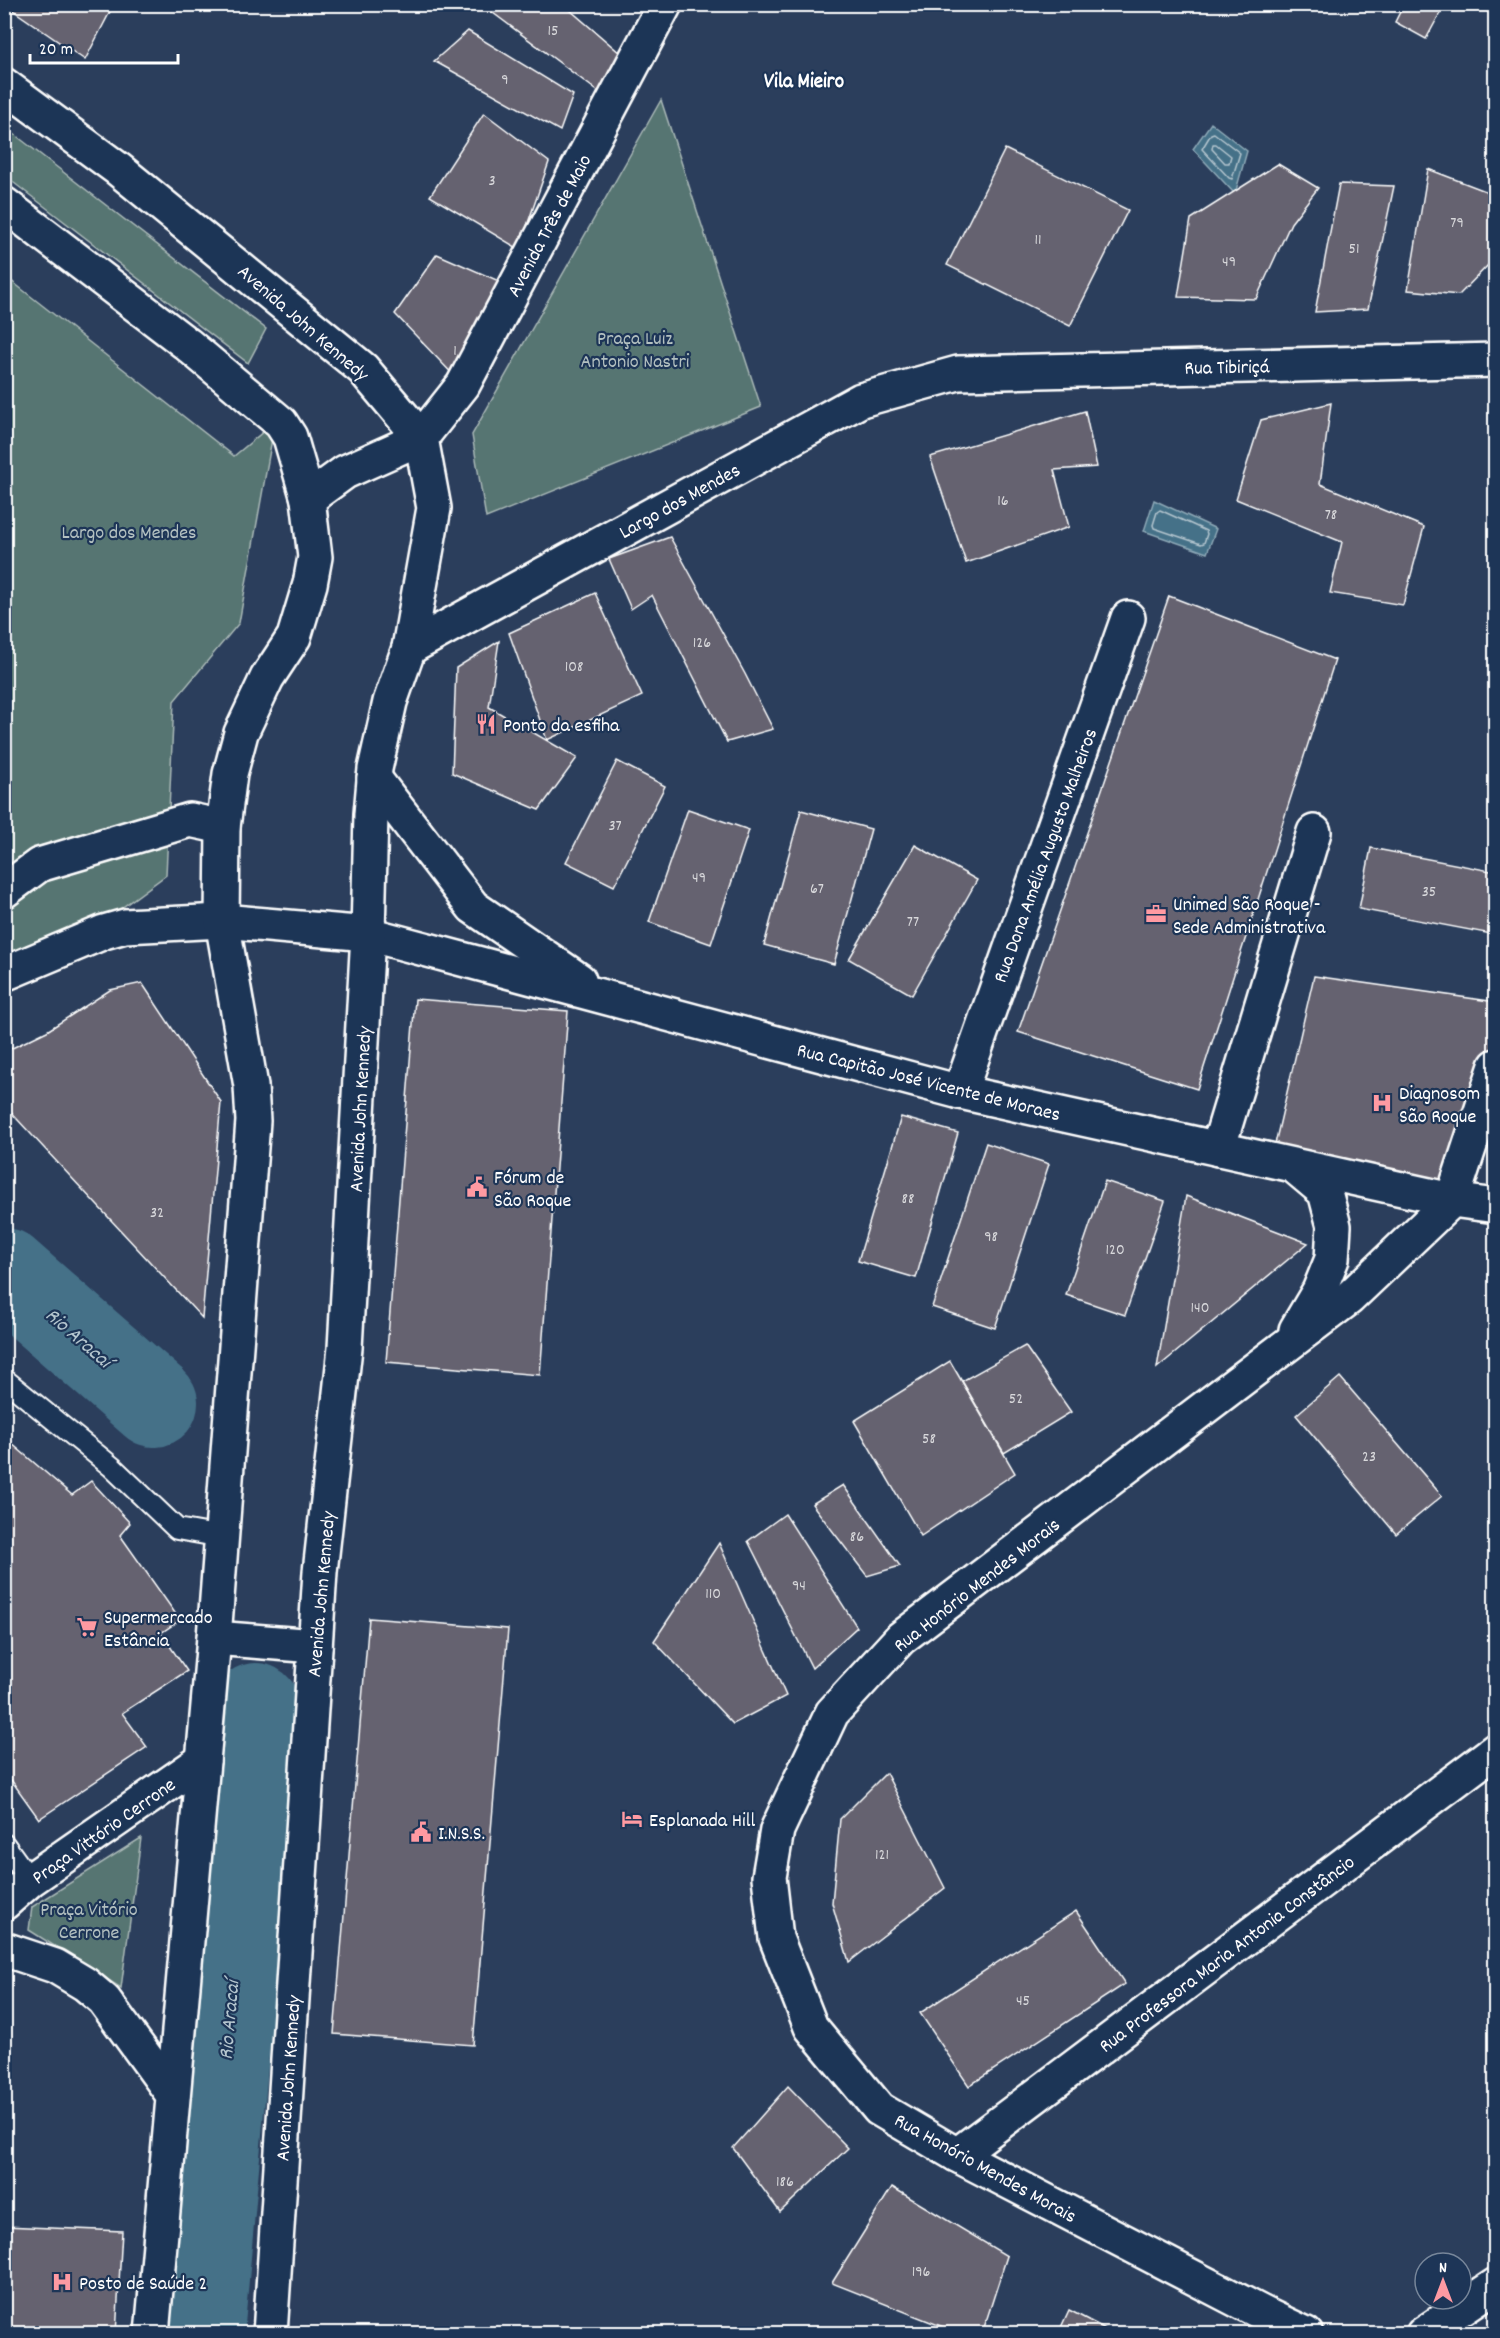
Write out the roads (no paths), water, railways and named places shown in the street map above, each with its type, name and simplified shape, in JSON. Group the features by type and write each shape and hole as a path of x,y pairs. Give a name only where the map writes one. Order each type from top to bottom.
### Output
{"street":[{"name":"Avenida Três de Maio","path":"421,438 463,384 665,4"},
{"name":"Avenida John Kennedy","path":"4,85 118,169 363,369 421,438 434,508 409,648 390,702 374,778 368,934 345,1348 320,1572 270,2334"},
{"path":"4,204 187,344 281,423 291,437 308,500 315,557 310,584 294,637 267,678 241,734 230,774 223,827 222,921 251,1086 253,1121 214,1638 152,2334"},
{"name":"Rua Tibiriçá","path":"958,373 1496,360"},
{"name":"Largo dos Mendes","path":"409,648 861,400 958,373"},
{"path":"308,500 345,472 421,438"},
{"name":"Rua Dona Amélia Augusto Malheiros","path":"960,1092 1128,618"},
{"path":"374,778 473,907 600,994"},
{"path":"4,891 39,865 190,820 223,827"},
{"path":"1218,1149 1314,832"},
{"name":"Rua Capitão José Vicente de Moraes","path":"4,974 104,932 125,926 222,921 368,934 600,994 960,1092 1452,1200 1496,1206"},
{"path":"1452,1200 1496,1066"},
{"path":"1287,1344 1319,1291 1332,1259 1334,1226 1324,1192 1293,1164"},
{"name":"Rua Honório Mendes Morais","path":"1306,2334 957,2155 879,2109 811,2027 777,1938 769,1877 777,1830 832,1713 901,1638 1349,1298 1452,1200"},
{"path":"214,1638 315,1646"},
{"name":"Rua Professora Maria Antonia Constâncio","path":"957,2155 1496,1750"},
{"name":"Praça Vittório Cerrone","path":"4,1903 30,1880 203,1760"},
{"path":"4,1949 55,1966 85,1984 104,2000 173,2095"},
{"path":"1423,2334 1496,2285"}],"lane":[{"path":"4,1379 112,1467 177,1529 222,1537"},
{"path":"4,1844 30,1880"}],"water":[{"path":"1211,123 1247,151 1235,194 1193,149"},
{"path":"1154,500 1216,529 1207,553 1144,531"}],"waterway":[{"name":"Rio Aracaí","path":"4,1272 154,1403"},
{"name":"Rio Aracaí","path":"200,2334 256,1707"}],"place":[{"name":"Ponto da esfiha","path":"486,724"},
{"name":"Unimed São Roque - Sede Administrativa","path":"1156,914"},
{"name":"Diagnosom São Roque","path":"1382,1103"},
{"name":"Fórum de São Roque","path":"477,1187"},
{"name":"Supermercado Estância","path":"87,1627"},
{"name":"Esplanada Hill","path":"632,1819"},
{"name":"I.N.S.S.","path":"421,1832"},
{"name":"Posto de Saúde 2","path":"62,2282"}],"district":[{"name":"Vila Mieiro","path":"804,80"}],"park label":[{"name":"Praça Luiz Antonio Nastri","path":"635,348"},
{"name":"Praça Vitório Cerrone","path":"89,1920"}]}
